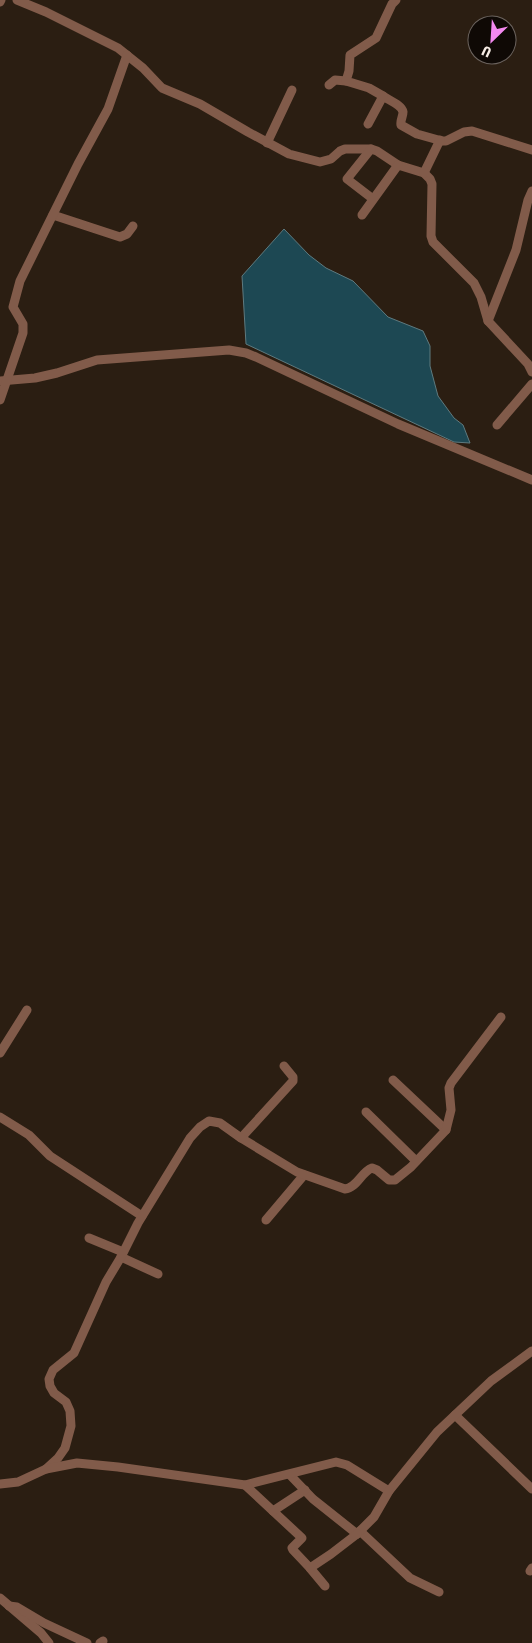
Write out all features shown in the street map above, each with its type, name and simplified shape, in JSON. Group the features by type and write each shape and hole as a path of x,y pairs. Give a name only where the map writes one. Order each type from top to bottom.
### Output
{"street":[{"path":"17,0 36,4 118,48 143,68 162,88 200,104 289,154 320,162 331,159 345,149 371,149 398,165 424,173 432,184 431,236 433,242 474,283 481,297 488,321 530,365"},
{"path":"346,81 351,54 376,38 392,4 396,0"},
{"path":"0,400 4,381 20,345 24,328 14,307 14,298 20,281 78,164 108,109 128,55"},
{"path":"329,85 336,80 369,88 401,107 403,112 400,122 405,128 418,134 446,141 459,134 472,131 532,150"},
{"path":"267,143 292,90"},
{"path":"368,124 383,96"},
{"path":"424,173 440,140"},
{"path":"371,149 348,179 374,199"},
{"path":"362,215 398,165"},
{"path":"488,321 516,250 528,200 532,191"},
{"path":"53,214 120,238 127,234 133,226"},
{"path":"4,381 34,378 57,373 97,360 229,350 238,351 256,357 398,424 532,480"},
{"path":"497,425 532,384"},
{"path":"2,1047 27,1010"},
{"path":"46,1469 58,1458 65,1448 71,1426 70,1412 66,1402 54,1393 49,1379 54,1370 74,1353 78,1347 106,1282 142,1216 190,1138 204,1124 209,1121 220,1123 241,1138 304,1174 348,1190 369,1169 377,1170 389,1180 395,1180 446,1130 451,1110 449,1088 451,1083 502,1017"},
{"path":"241,1138 293,1081 293,1077 284,1066"},
{"path":"393,1080 446,1130"},
{"path":"366,1112 416,1161"},
{"path":"0,1117 29,1135 50,1156 142,1216"},
{"path":"266,1220 304,1174"},
{"path":"89,1238 158,1274"},
{"path":"310,1568 359,1532 374,1517 389,1491 437,1432 490,1381 532,1351"},
{"path":"455,1415 532,1489"},
{"path":"0,1484 18,1482 46,1469 77,1463 135,1469 244,1485 336,1462 342,1463 389,1491"},
{"path":"290,1475 325,1509 359,1532 410,1578 440,1592"},
{"path":"244,1485 302,1538 292,1550 325,1586"},
{"path":"273,1511 305,1490"},
{"path":"0,1598 41,1633 49,1643"},
{"path":"9,1606 17,1607 44,1624 87,1643"}],"water":[{"path":"284,229 309,255 326,268 353,281 388,317 423,331 430,346 430,366 438,396 454,418 463,425 470,443 454,442 246,344 242,276"}]}
